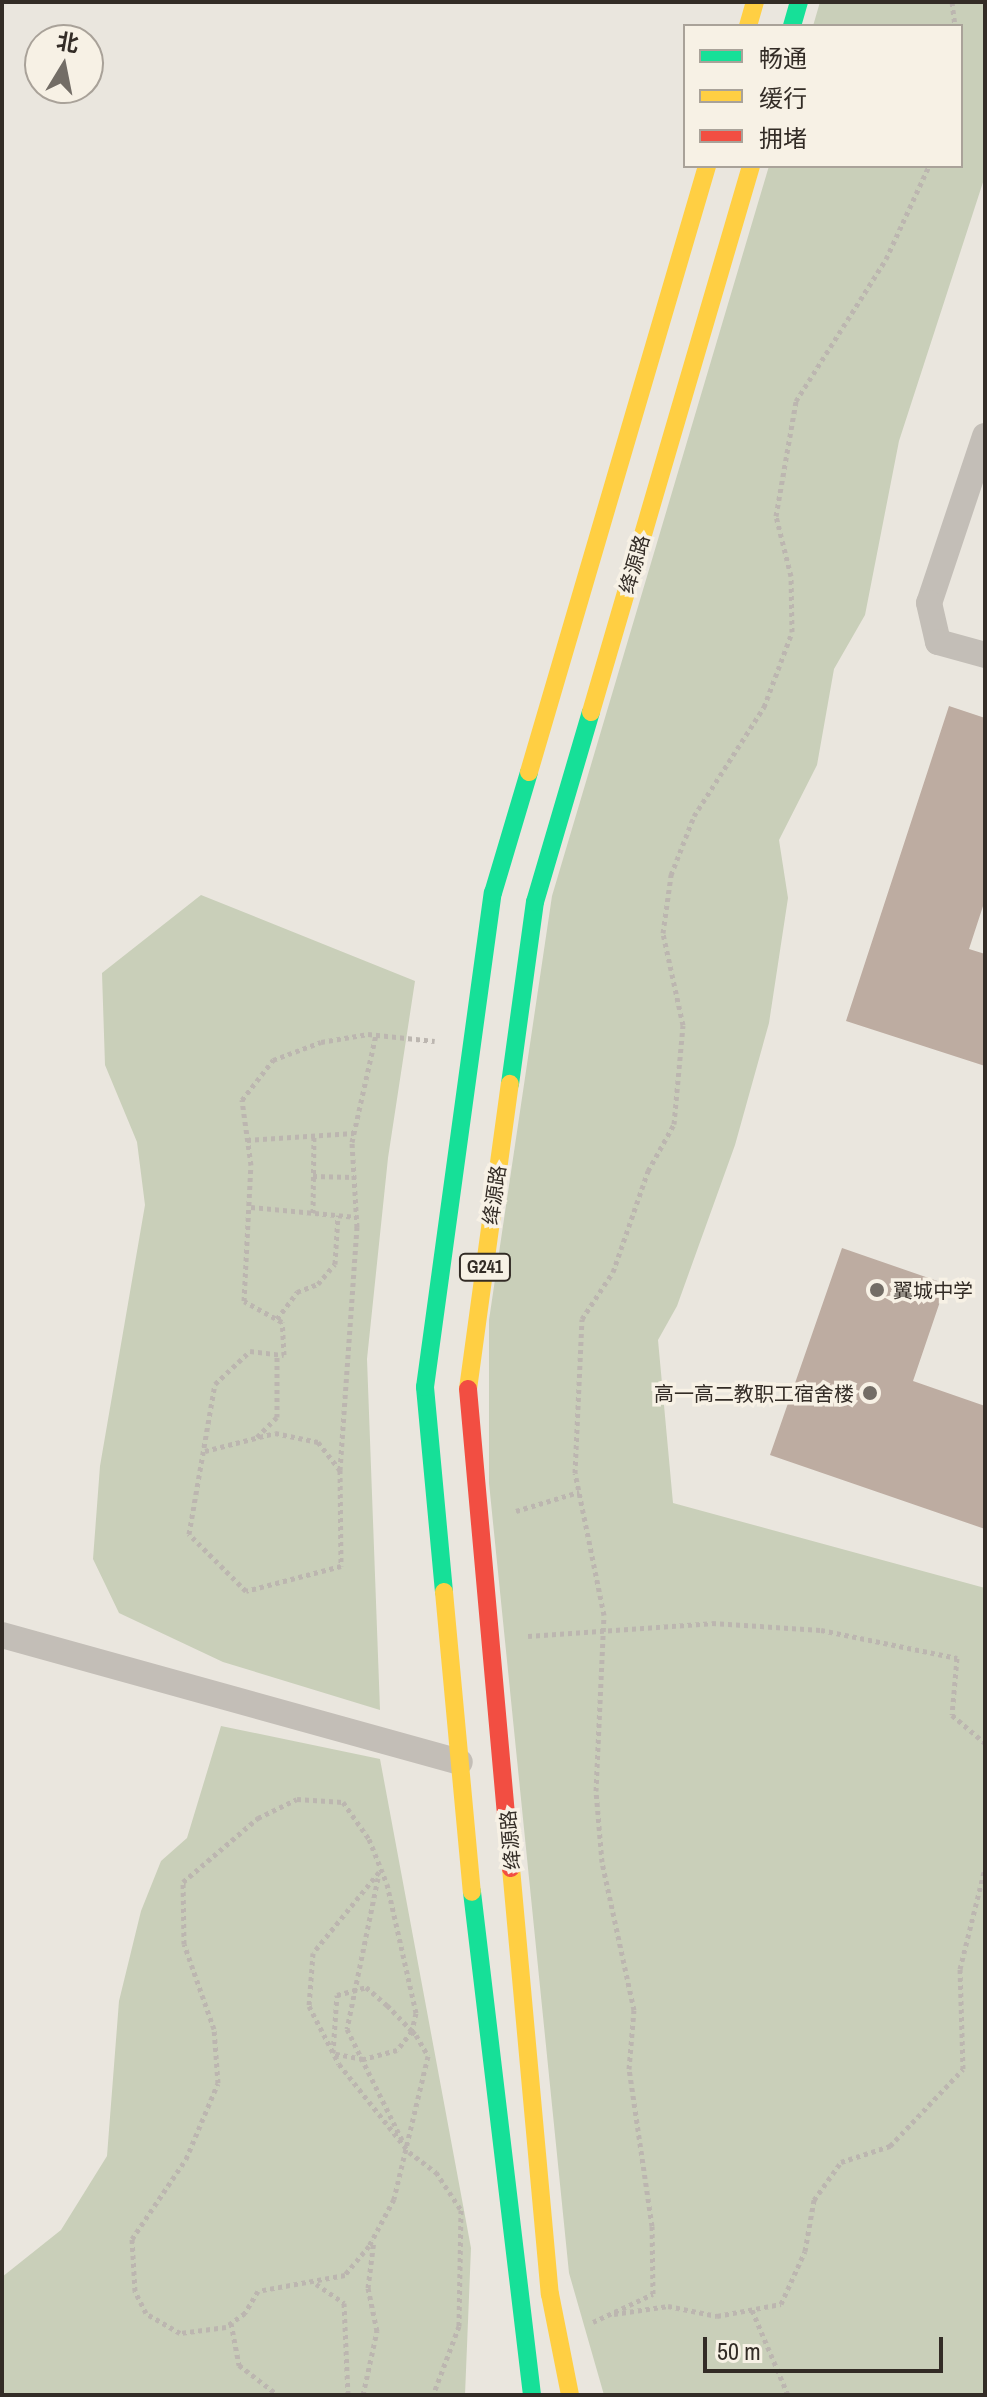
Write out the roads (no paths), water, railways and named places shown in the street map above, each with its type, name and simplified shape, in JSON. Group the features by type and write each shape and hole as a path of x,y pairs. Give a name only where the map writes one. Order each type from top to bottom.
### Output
{"highway":[{"path":"749,24 755,2"},
{"path":"793,24 799,2"},
{"name":"G241","path":"532,2395 460,1762 425,1387 493,893 706,168"},
{"name":"绛源路","path":"570,2395 550,2294 468,1388 535,902 750,168"}],"street":[{"path":"985,436 929,603 938,642 985,655"},
{"path":"2,1635 460,1762"}],"place":[{"name":"翼城中学","path":"877,1290"},
{"name":"高一高二教职工宿舍楼","path":"870,1393"}]}
